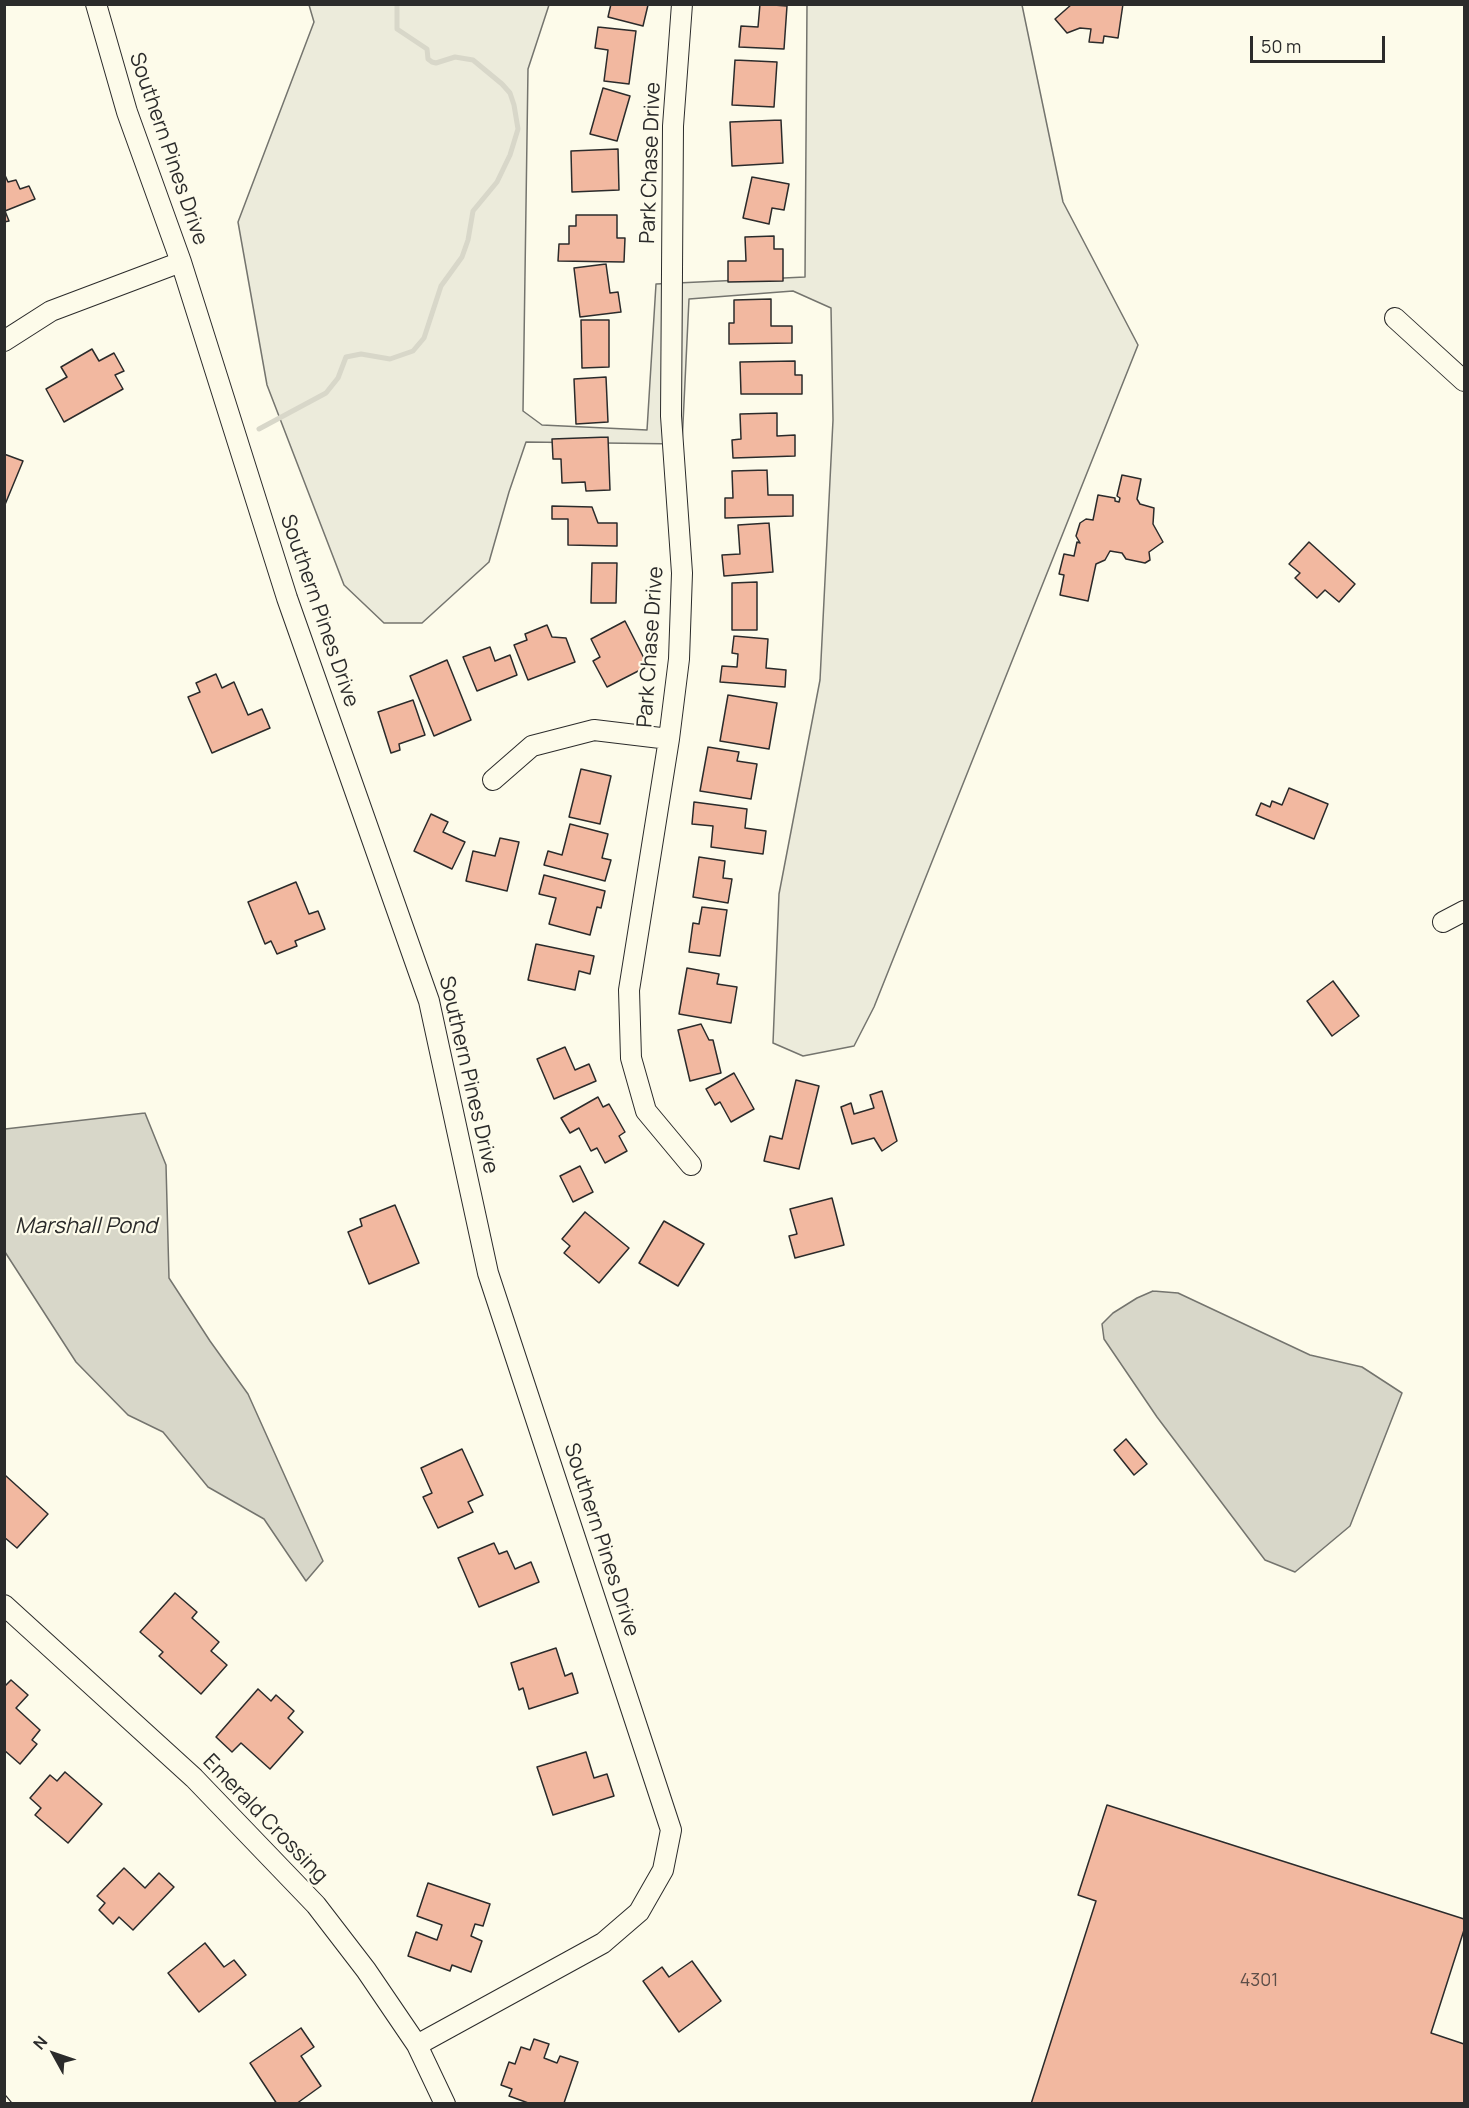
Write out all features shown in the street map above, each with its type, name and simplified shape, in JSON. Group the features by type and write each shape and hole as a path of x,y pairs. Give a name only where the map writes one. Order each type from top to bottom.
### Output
{"street":[{"name":"Southern Pines Drive","path":"96,4 127,112 181,262 287,598 429,1001 488,1274 671,1830 663,1870 639,1911 603,1943 417,2045"},
{"name":"Park Chase Drive","path":"682,4 673,126 671,416 682,573 679,659 669,739 629,990 631,1058 646,1111 691,1165"},
{"path":"4,341 51,311 181,262"},
{"path":"1395,318 1464,381"},
{"path":"493,780 532,746 594,730 669,739"},
{"path":"1443,922 1464,911"},
{"name":"Emerald Crossing","path":"4,1605 194,1778 273,1859 330,1924 366,1970 417,2045 445,2103"}],"shaded area":[{"path":"309,5 549,5 528,69 523,411 542,425 647,430 656,284 805,277 807,5 1022,5 1063,202 1138,345 874,1007 854,1046 803,1056 773,1043 779,894 820,680 833,420 831,308 793,291 689,299 682,444 526,442 489,562 422,623 384,623 344,585 267,385 238,222 314,22"}],"water":[{"name":"Marshall Pond","path":"145,1113 166,1165 169,1278 248,1394 323,1561 306,1581 264,1519 208,1487 163,1432 128,1415 76,1362 5,1252 5,1129"},
{"path":"1153,1291 1178,1293 1310,1355 1362,1367 1402,1393 1350,1526 1295,1572 1265,1560 1157,1417 1104,1339 1102,1324 1113,1313"}],"building":[{"path":"611,4 648,5 643,26 608,17"},
{"path":"760,4 787,6 784,49 739,47 741,26 758,27"},
{"path":"1072,4 1123,4 1118,38 1104,36 1103,43 1089,42 1091,29 1080,28 1067,33 1055,19"},
{"path":"598,27 636,31 629,84 604,81 608,50 595,48"},
{"path":"735,60 777,62 774,107 732,105"},
{"path":"603,88 630,96 617,141 590,134"},
{"path":"781,120 783,163 732,166 730,122"},
{"path":"618,149 619,190 572,192 571,151"},
{"path":"4,173 8,182 16,180 20,189 29,186 35,199 5,211 9,221 4,222"},
{"path":"752,177 789,184 784,210 772,208 769,224 743,218"},
{"path":"576,215 617,215 617,238 625,238 624,262 558,261 559,244 569,244 569,226 576,226"},
{"path":"774,236 774,249 783,249 783,281 728,282 728,261 746,261 745,237"},
{"path":"606,264 610,293 618,292 621,312 580,317 574,268"},
{"path":"771,299 771,326 792,326 792,343 729,344 729,323 734,323 734,300"},
{"path":"581,320 609,320 609,367 582,368"},
{"path":"92,349 99,361 114,353 124,371 115,375 123,389 64,422 46,389 67,377 61,367"},
{"path":"795,361 795,375 802,375 802,394 741,394 740,362"},
{"path":"606,377 608,422 576,424 574,379"},
{"path":"777,413 777,436 795,435 795,456 733,458 732,440 741,439 740,414"},
{"path":"608,437 610,490 586,491 585,482 562,483 561,459 553,459 552,439"},
{"path":"4,454 23,461 4,507"},
{"path":"767,470 768,495 793,495 793,516 725,518 725,498 733,498 732,471"},
{"path":"1122,475 1141,479 1137,499 1140,504 1154,508 1153,524 1163,542 1149,552 1150,560 1145,563 1126,559 1122,553 1110,551 1105,560 1096,564 1088,601 1060,595 1064,575 1059,574 1064,554 1074,556 1077,542 1080,543 1076,536 1080,523 1086,519 1093,520 1098,495 1115,498 1115,501 1119,502 1120,498 1117,496"},
{"path":"552,506 592,507 598,523 617,523 617,546 568,545 568,519 552,519"},
{"path":"769,523 773,572 724,576 722,555 740,554 738,525"},
{"path":"1309,542 1355,584 1339,602 1325,590 1317,598 1295,578 1300,573 1289,564"},
{"path":"592,563 617,563 616,603 591,603"},
{"path":"757,582 757,630 732,630 732,583"},
{"path":"625,621 648,666 607,687 593,661 600,657 591,639"},
{"path":"547,625 552,637 566,638 575,662 528,680 514,645 527,640 525,634"},
{"path":"734,636 768,639 766,668 786,670 785,687 720,682 722,666 737,667 738,654 732,653"},
{"path":"490,647 495,661 510,655 517,675 477,691 463,657"},
{"path":"447,660 471,720 434,736 410,676"},
{"path":"216,674 222,688 234,682 248,715 262,709 270,728 212,753 188,697 200,692 196,683"},
{"path":"728,695 777,703 769,749 720,741"},
{"path":"413,700 425,735 399,744 400,750 391,753 378,712"},
{"path":"708,747 739,752 737,761 757,764 751,799 700,791"},
{"path":"581,769 611,776 600,824 569,817"},
{"path":"1289,788 1328,804 1314,839 1256,815 1261,803 1270,807 1272,801 1282,805"},
{"path":"694,802 747,809 745,828 766,831 763,854 711,847 713,826 692,824"},
{"path":"431,814 448,822 443,832 465,842 452,869 414,851"},
{"path":"570,824 608,834 602,858 611,860 605,881 544,865 548,851 562,855"},
{"path":"500,838 519,842 507,891 466,881 473,851 495,856"},
{"path":"699,857 725,861 723,878 732,879 728,903 693,897"},
{"path":"544,875 605,891 601,908 597,907 590,935 549,924 556,898 539,894"},
{"path":"296,882 309,914 318,911 325,929 295,941 297,946 277,954 271,941 265,944 248,902"},
{"path":"702,907 727,910 720,956 689,952 693,923 699,924"},
{"path":"536,944 594,956 590,974 579,971 575,990 528,980"},
{"path":"687,968 719,974 717,984 737,987 731,1023 679,1014"},
{"path":"1333,981 1359,1016 1332,1036 1307,1001"},
{"path":"701,1024 709,1040 713,1040 721,1073 690,1081 678,1030"},
{"path":"565,1047 575,1070 589,1064 596,1081 554,1099 537,1059"},
{"path":"734,1073 754,1109 731,1122 720,1102 715,1105 706,1089"},
{"path":"796,1080 819,1086 799,1169 764,1161 770,1136 782,1139"},
{"path":"882,1091 897,1141 882,1151 874,1138 852,1144 841,1107 851,1103 854,1114 874,1108 870,1095"},
{"path":"598,1097 603,1107 609,1104 625,1132 619,1136 627,1151 605,1163 597,1148 591,1151 579,1128 570,1133 561,1118"},
{"path":"580,1166 593,1192 573,1202 560,1176"},
{"path":"832,1198 844,1245 795,1258 789,1236 797,1234 790,1209"},
{"path":"395,1205 419,1263 369,1284 348,1232 362,1226 360,1219"},
{"path":"585,1212 629,1248 599,1283 564,1253 570,1246 562,1239"},
{"path":"664,1221 704,1244 678,1286 639,1263"},
{"path":"1126,1439 1147,1464 1134,1475 1114,1450"},
{"path":"462,1449 483,1495 468,1502 473,1512 438,1528 423,1497 432,1493 421,1468"},
{"path":"6,1476 48,1514 17,1548 4,1537 4,1478"},
{"path":"494,1543 499,1554 507,1551 515,1569 531,1562 539,1582 479,1607 458,1558"},
{"path":"175,1593 197,1612 192,1618 219,1642 211,1651 227,1665 201,1694 159,1656 163,1652 140,1632"},
{"path":"556,1648 565,1676 572,1673 578,1693 529,1709 523,1688 519,1690 511,1663"},
{"path":"11,1680 28,1695 16,1708 40,1730 32,1740 37,1744 20,1764 4,1750 4,1687"},
{"path":"258,1689 271,1701 276,1695 294,1711 288,1718 303,1732 270,1769 241,1743 232,1752 216,1737"},
{"path":"586,1752 594,1778 607,1774 614,1796 553,1815 537,1767"},
{"path":"65,1772 102,1804 68,1843 35,1815 41,1808 30,1798 50,1775 57,1781"},
{"path":"1107,1805 1464,1919 1464,1930 1431,2033 1464,2044 1464,2104 1031,2104 1096,1901 1078,1895"},
{"path":"124,1868 145,1888 159,1873 174,1887 133,1930 119,1917 113,1924 99,1910 105,1903 97,1896"},
{"path":"428,1883 490,1904 483,1926 475,1924 471,1936 482,1941 471,1972 452,1965 450,1971 408,1956 416,1932 437,1940 442,1925 417,1916"},
{"path":"205,1943 224,1967 234,1960 246,1975 199,2012 168,1973"},
{"path":"692,1961 721,2001 679,2032 643,1981 662,1967 669,1977"},
{"path":"301,2028 314,2047 301,2056 321,2086 296,2104 277,2104 250,2063"},
{"path":"534,2039 549,2044 544,2058 557,2063 560,2056 578,2062 564,2103 566,2104 531,2104 509,2096 512,2089 501,2085 509,2062 515,2064 521,2047 530,2050"}],"waterway":[{"path":"259,429 326,393 338,378 346,357 361,354 390,359 413,351 424,338 441,286 462,257 468,240 473,211 497,182 510,155 518,129 510,93 473,60 455,57 436,63 428,59 427,49 397,29 397,4"}],"railway":[{"path":"4,2098 9,2104"}]}
